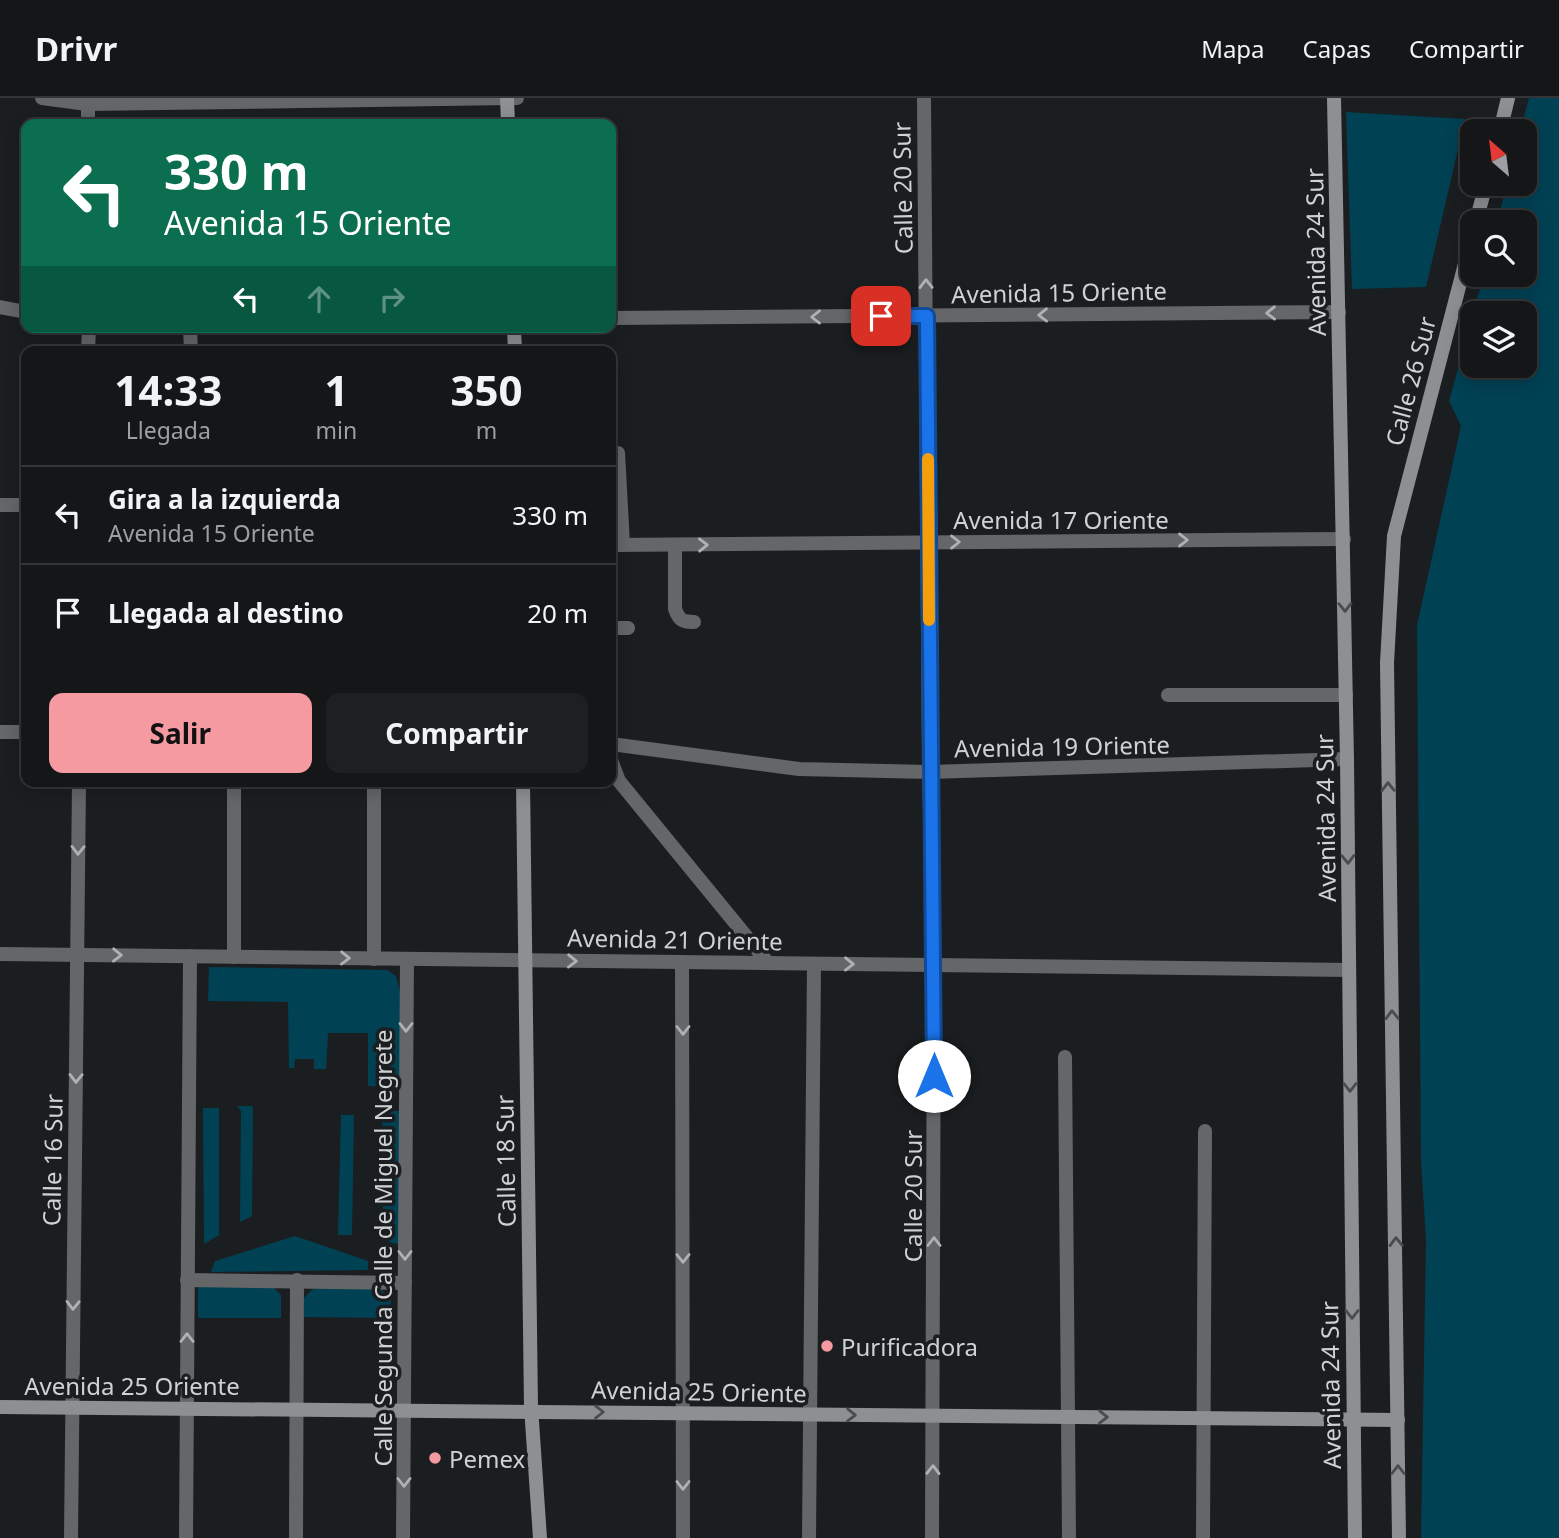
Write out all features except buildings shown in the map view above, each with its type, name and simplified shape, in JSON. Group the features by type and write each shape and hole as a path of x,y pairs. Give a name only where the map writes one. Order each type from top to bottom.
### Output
{"main road":[{"path":"507,98 508,119"},
{"name":"Avenida 24 Sur","path":"1334,98 1344,539 1355,1538"},
{"path":"1503,119 1508,98"},
{"name":"Calle 26 Sur","path":"1398,1420 1387,663 1394,536 1460,283"},
{"name":"Calle 18 Sur","path":"523,787 531,1412 540,1538"},
{"name":"Avenida 25 Oriente","path":"0,1407 1398,1420"},
{"path":"1398,1420 1399,1538"}],"street":[{"path":"42,98 88,101 517,98"},
{"name":"Calle 20 Sur","path":"924,98 929,772 934,965 932,1538"},
{"path":"88,101 88,119"},
{"path":"0,307 21,311"},
{"name":"Avenida 15 Oriente","path":"616,318 1339,312"},
{"path":"617,545 618,453"},
{"path":"0,505 21,505"},
{"name":"Avenida 17 Oriente","path":"617,545 1344,539"},
{"path":"675,545 675,608 678,617 684,622 694,622"},
{"path":"616,628 628,628"},
{"path":"1168,695 1346,695"},
{"path":"0,732 21,732"},
{"name":"Avenida 19 Oriente","path":"616,745 777,768 929,772 1347,759"},
{"path":"616,772 619,780 768,963"},
{"name":"Calle 16 Sur","path":"71,1538 79,787"},
{"path":"234,787 234,957"},
{"path":"374,787 374,958"},
{"name":"Avenida 21 Oriente","path":"0,954 1349,970"},
{"path":"186,1538 190,956"},
{"name":"Calle Segunda Calle de Miguel Negrete","path":"403,1538 407,959"},
{"path":"682,962 683,1538"},
{"path":"809,1538 814,964"},
{"path":"1065,1057 1069,1538"},
{"path":"1203,1538 1205,1131"},
{"path":"187,1280 405,1283"},
{"path":"296,1538 297,1280"}],"shaded area":[{"path":"1529,98 1559,98 1559,1538 1421,1538 1426,1240 1421,1161 1417,625 1461,426 1449,401 1460,361 1460,378 1537,378 1537,301 1476,301 1481,287 1537,287 1537,210 1500,210 1504,196 1537,196 1537,119 1523,119"},
{"path":"1346,112 1465,119 1460,119 1460,141 1426,287 1352,289"},
{"path":"209,967 387,970 396,976 402,999 400,1087 368,1086 368,1033 328,1033 326,1069 314,1069 314,1059 295,1059 294,1068 289,1068 288,1002 208,1001"},
{"path":"237,1106 253,1106 252,1216 240,1222 241,1111"},
{"path":"203,1108 219,1108 219,1235 204,1244"},
{"path":"382,1111 400,1111 400,1245 383,1240"},
{"path":"341,1115 354,1115 352,1235 338,1235"},
{"path":"295,1236 368,1261 368,1270 211,1272 215,1261"},
{"path":"198,1286 272,1286 281,1295 281,1318 198,1318"},
{"path":"378,1287 391,1298 391,1318 304,1317 304,1298 313,1289"}],"slow traffic":[{"path":"928,459 929,620"}],"place":[{"name":"Purificadora","path":"827,1346"},
{"name":"Pemex","path":"435,1458"}],"route":[{"path":"881,316 927,316 929,772 934,1076"}]}
